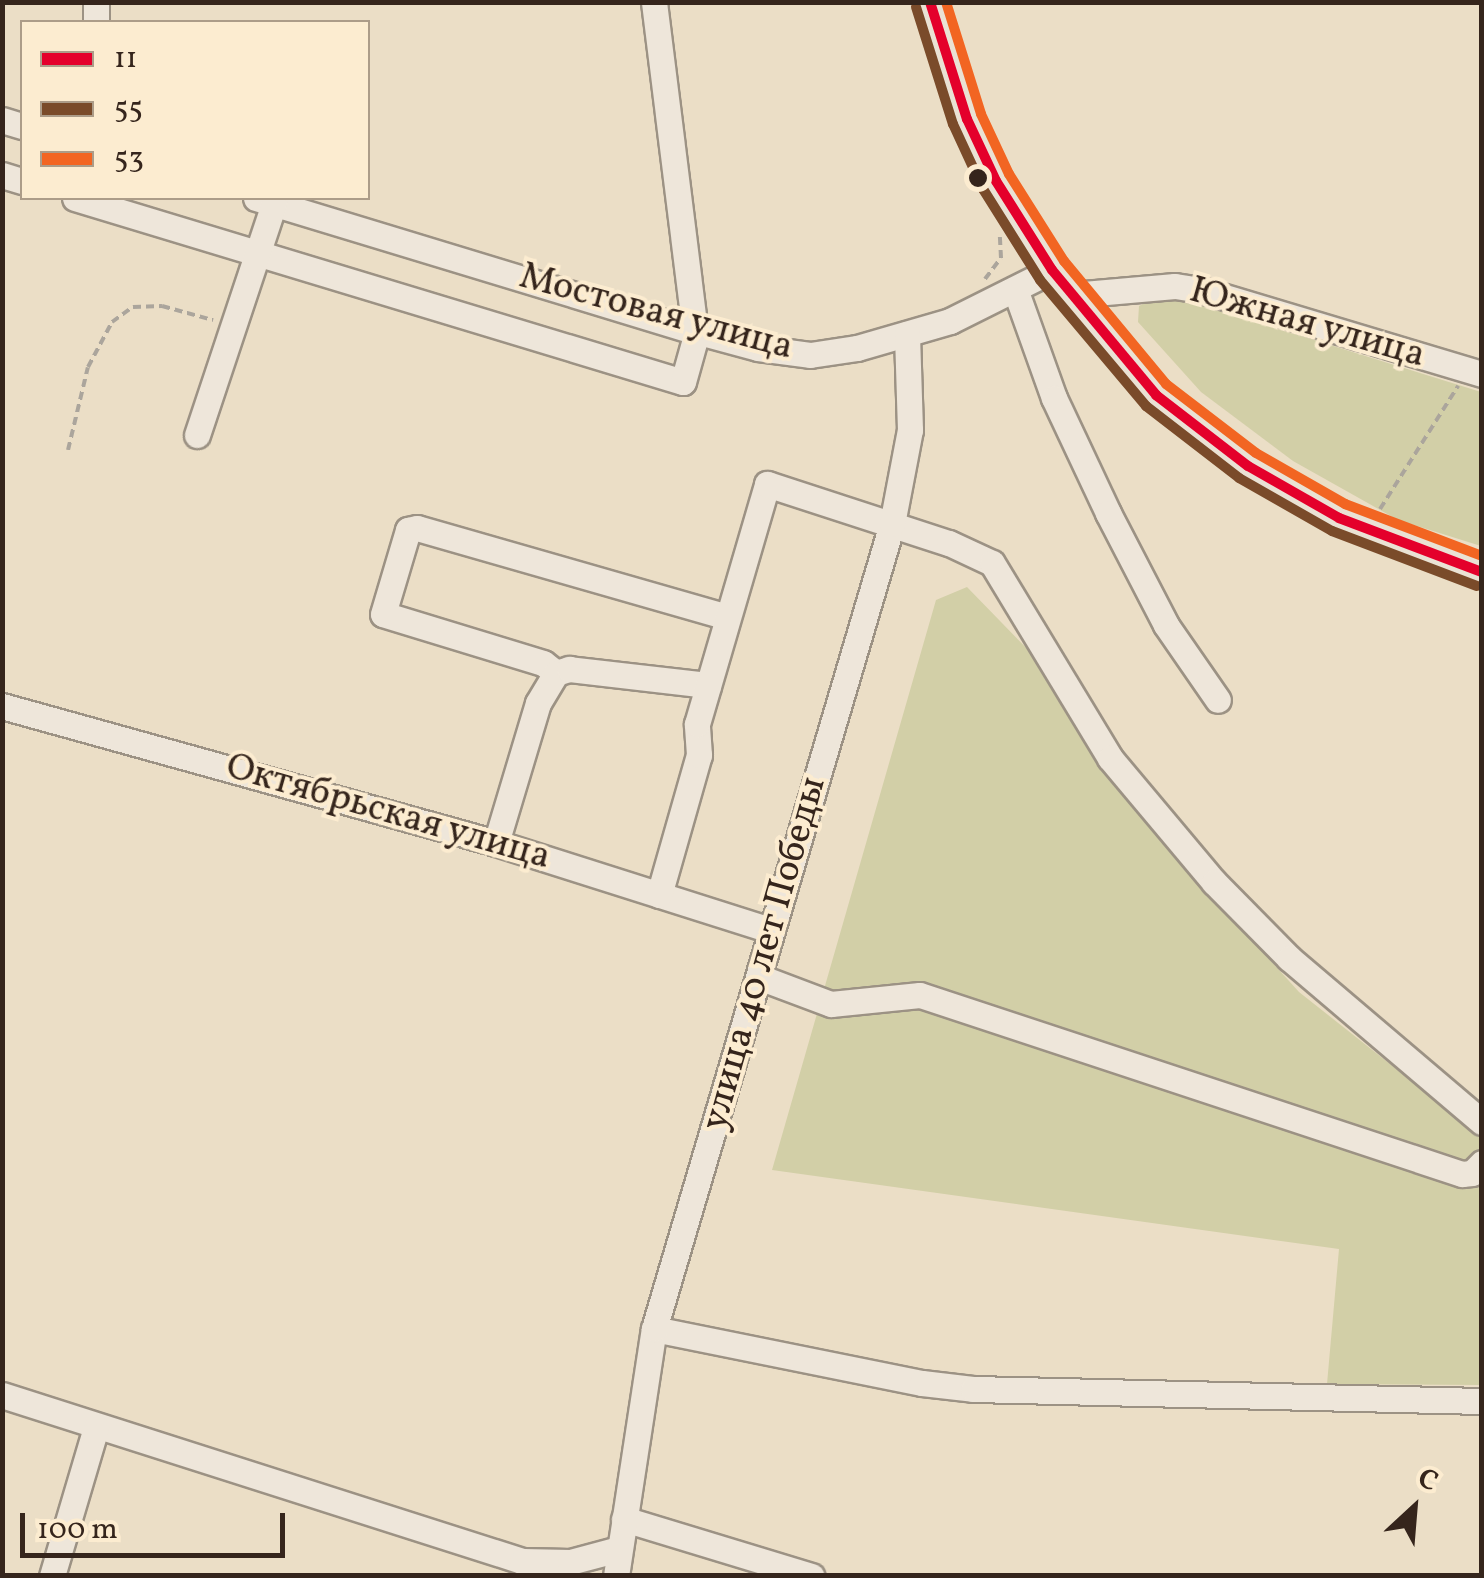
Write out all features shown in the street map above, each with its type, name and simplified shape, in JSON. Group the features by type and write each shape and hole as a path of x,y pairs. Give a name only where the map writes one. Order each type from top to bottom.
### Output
{"main road":[{"path":"930,2 967,120 996,180 1052,270 1156,395 1248,466 1366,530 1482,572"}],"street":[{"path":"82,200 683,382 696,332 654,2"},
{"path":"197,435 258,253 265,200"},
{"name":"Мостовая улица","path":"265,200 696,332 758,348 810,354 950,321 1052,270"},
{"name":"Южная улица","path":"1072,295 1174,286 1204,291 1475,372"},
{"path":"1014,289 1054,398 1108,512 1166,625 1218,700"},
{"name":"улица 40 лет Победы","path":"616,1576 654,1329 892,524 910,430 907,334"},
{"path":"659,895 699,755 697,724 768,484 949,543 992,564 1110,758 1214,882 1289,958 1482,1122"},
{"path":"556,672 543,662 384,614 408,530 417,528 728,617"},
{"path":"496,843 538,703 556,672 569,669 708,685"},
{"name":"Октябрьская улица","path":"2,706 496,843 771,930"},
{"path":"760,977 831,1004 893,996 943,1001 1462,1174 1472,1173 1482,1163"},
{"path":"654,1329 922,1384 972,1389 1482,1401"},
{"path":"2,1395 520,1568 570,1562 619,1549"},
{"path":"52,1576 96,1427"},
{"path":"624,1518 812,1576"}],"path":[{"path":"68,450 88,367 112,322 133,307 162,306 234,326"},
{"path":"1366,530 1475,372"}],"shaded area":[{"path":"1179,298 1481,392 1481,546 1398,520 1293,461 1201,392 1138,322 1139,306 1153,299"},
{"path":"967,587 1036,658 1150,827 1299,992 1481,1136 1481,1385 1327,1384 1339,1249 772,1170 936,600"}],"transit line":[{"name":"11","path":"930,2 967,119 996,181 1052,270 1156,395 1248,466 1339,518 1482,572"},
{"name":"53","path":"946,2 981,114 1009,174 1064,261 1166,384 1256,453 1345,504 1482,556"},
{"name":"55","path":"916,7 953,124 983,189 1040,280 1146,406 1239,478 1332,531 1477,586"}]}
